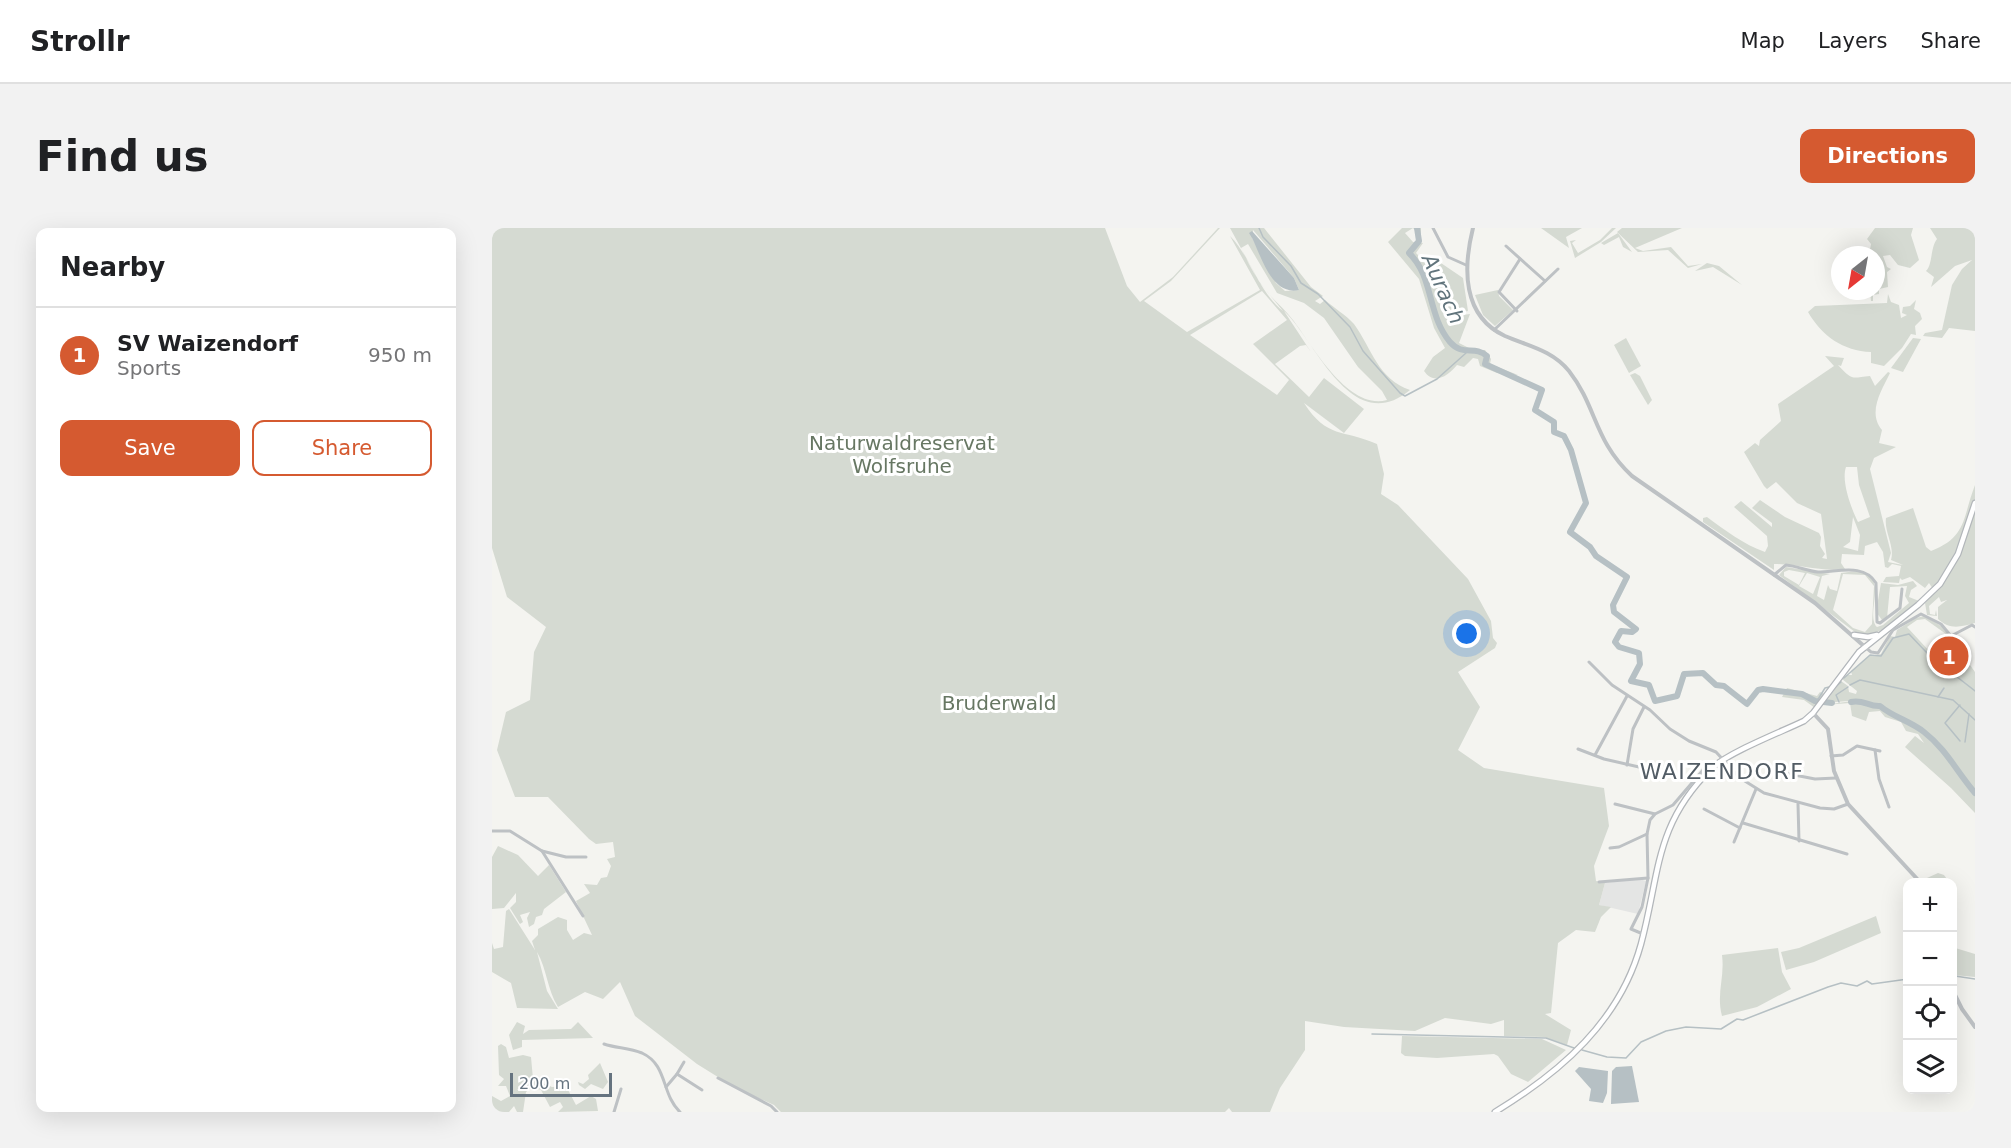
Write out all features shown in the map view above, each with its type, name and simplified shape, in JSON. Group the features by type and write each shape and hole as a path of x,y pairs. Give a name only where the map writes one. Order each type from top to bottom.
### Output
{"main road":[{"path":"1495,1112 1548,1077 1586,1042 1624,988 1643,934 1659,856 1667,831 1690,793 1723,759 1804,721 1813,713 1865,646 1926,598 1944,579 1958,554 1975,504"},
{"path":"1854,635 1868,638 1880,635"}],"street":[{"path":"1433,228 1448,257 1466,265"},
{"path":"1473,228 1466,265 1472,302 1479,314 1496,331 1551,355 1565,367 1580,388 1607,449 1632,476 1815,603 1871,652 1878,653 1893,630 1921,614 1941,624 1951,636 1972,625 1975,627"},
{"path":"1506,246 1546,281"},
{"path":"1517,311 1499,292 1520,259"},
{"path":"1496,331 1558,269"},
{"path":"1774,575 1786,565 1818,572 1857,571 1866,573 1876,583 1875,617 1880,623 1900,608 1902,589"},
{"path":"1589,662 1627,696 1644,706 1682,738 1713,750 1734,772 1756,789 1798,804 1834,809 1848,804"},
{"path":"1594,755 1627,696"},
{"path":"1627,765 1633,729 1644,706"},
{"path":"1813,713 1828,729 1836,778 1848,804 1916,878"},
{"path":"1831,756 1843,755 1857,746 1880,751"},
{"path":"1578,748 1594,755 1639,767"},
{"path":"1875,750 1879,779 1889,807"},
{"path":"1643,934 1631,929 1642,907 1648,878 1648,824 1654,814 1673,805 1709,763 1712,761 1716,764"},
{"path":"1779,772 1815,778 1836,778"},
{"path":"1734,842 1756,789"},
{"path":"1615,804 1654,814"},
{"path":"1798,804 1799,841"},
{"path":"1704,809 1740,828"},
{"path":"1743,823 1847,854"},
{"path":"492,831 510,831 542,850 566,857 586,857"},
{"path":"1610,848 1619,847 1647,834"},
{"path":"542,850 583,916"},
{"path":"1599,882 1648,878"},
{"path":"1957,997 1975,1027"},
{"path":"604,1044 639,1052 652,1059 659,1067 670,1099 680,1112"},
{"path":"666,1087 684,1062"},
{"path":"677,1074 702,1090"},
{"path":"718,1078 771,1106 777,1112"},
{"path":"614,1112 621,1089"}],"shaded area":[{"path":"1252,231 1294,278 1299,290 1282,287 1269,274 1249,233"},
{"path":"1639,879 1646,881 1638,914 1599,905 1605,883"},
{"path":"1632,1066 1639,1102 1611,1104 1612,1071 1616,1067"},
{"path":"1579,1067 1608,1071 1607,1093 1603,1103 1589,1101 1591,1089 1575,1071"}],"green space":[{"name":"Bruderwald","path":"492,228 1105,228 1127,286 1140,302 1173,277 1220,228 1171,281 1144,301 1187,332 1260,290 1230,236 1274,303 1283,311 1269,294 1293,320 1295,323 1284,311 1311,352 1306,345 1300,346 1275,364 1309,397 1324,378 1364,409 1344,433 1304,403 1312,414 1328,428 1377,444 1384,474 1381,494 1398,505 1468,579 1491,621 1493,638 1497,643 1495,648 1458,672 1480,707 1458,750 1484,768 1604,788 1609,826 1594,866 1596,881 1605,883 1599,905 1611,907 1601,917 1595,932 1576,930 1558,943 1551,1013 1545,1014 1571,1030 1567,1045 1544,1037 1504,1036 1504,1020 1491,1024 1445,1018 1415,1031 1344,1027 1305,1021 1305,1050 1280,1088 1270,1112 1232,1112 1229,1108 1225,1112 781,1112 774,1105 734,1087 697,1064 635,1016 620,982 603,999 585,992 558,1007 537,952 547,991 558,1009 517,1008 511,983 492,972 492,943 494,949 503,947 506,911 509,909 535,950 532,941 538,935 538,929 558,917 567,920 567,930 573,940 584,933 592,935 576,901 590,893 584,884 597,885 601,878 607,877 611,866 607,859 615,857 613,842 596,844 548,797 515,797 497,750 506,712 530,700 534,652 546,627 507,597 492,548","holes":["1262,291 1287,320 1253,344 1289,380 1277,395 1190,335"]},
{"path":"1230,228 1264,228 1311,287 1323,296 1315,301 1320,304 1325,300 1351,321 1383,371 1390,379 1410,390 1389,402 1370,402 1352,394 1332,374 1359,396 1373,401 1387,400 1382,391 1358,367 1324,318 1304,303 1277,293 1248,244 1241,248 1242,250","holes":["1253,230 1294,278 1299,290 1285,291 1276,283 1252,238"]},
{"path":"1402,228 1413,228 1405,233 1413,242 1423,243 1416,253 1424,261 1435,259 1463,278 1468,311 1451,314 1455,316 1470,314 1459,343 1473,350 1485,350 1491,359 1490,364 1518,375 1497,373 1480,366 1478,359 1473,358 1464,367 1457,365 1440,378 1432,378 1424,371 1433,357 1445,348 1434,328 1419,279 1388,242"},
{"path":"1413,228 1421,228 1421,238"},
{"path":"1541,228 1582,228 1566,237 1569,248"},
{"path":"1612,228 1616,228 1601,242 1575,258 1570,241 1576,240 1572,243 1578,253 1600,240"},
{"path":"1622,228 1682,228 1635,248 1643,251 1671,247 1688,266 1702,264 1688,268 1668,250 1638,252 1617,232"},
{"path":"1875,228 1913,228 1911,235 1919,260 1910,268 1898,265 1890,255 1885,256 1885,246 1871,246 1867,239"},
{"path":"1930,228 1975,228 1975,331 1949,328 1942,338 1923,336 1925,333 1942,330 1952,285 1962,269 1972,260 1955,266 1931,287 1934,277 1926,271 1937,239"},
{"path":"1618,233 1632,252 1623,247 1619,237 1604,245 1601,243"},
{"path":"1885,262 1887,267 1891,269 1887,272 1888,287 1885,288"},
{"path":"1707,263 1719,266 1742,285 1713,267 1695,271"},
{"path":"1498,290 1499,296 1513,310 1495,326 1483,315 1475,295"},
{"path":"1888,294 1891,302 1899,305 1901,318 1907,315 1902,313 1903,307 1910,306 1916,300 1914,309 1920,313 1922,319 1915,326 1916,335 1911,334 1902,348 1884,366 1871,363 1871,352 1851,349 1834,341 1808,312 1815,306 1887,303"},
{"path":"1626,338 1641,366 1629,373 1614,345"},
{"path":"1913,338 1921,339 1903,372 1891,368"},
{"path":"1825,356 1844,358 1841,366 1838,365 1847,374 1855,378 1870,376 1875,386 1888,372 1890,373 1877,401 1876,416 1882,430 1879,443 1896,447 1874,458 1870,469 1891,553 1888,562 1903,565 1891,560 1892,550 1886,528 1886,518 1913,508 1926,547 1931,551 1951,540 1962,526 1975,485 1975,623 1955,627 1942,622 1938,619 1938,607 1947,600 1941,602 1939,597 1929,606 1930,614 1935,615 1936,610 1937,616 1927,615 1925,603 1935,592 1929,583 1925,588 1910,577 1902,580 1900,578 1899,583 1883,582 1886,577 1899,576 1901,566 1892,564 1888,568 1885,567 1883,552 1877,542 1865,546 1864,555 1842,554 1841,563 1845,569 1774,564 1774,570 1703,522 1703,518 1707,517 1742,541 1765,552 1768,546 1767,536 1734,507 1741,501 1772,527 1772,523 1752,508 1760,500 1785,517 1819,533 1820,546 1825,554 1822,558 1827,559 1821,514 1797,503 1776,482 1767,489 1744,452 1755,443 1759,446 1760,440 1781,421 1778,404 1834,366","holes":["1846,467 1857,467 1859,485 1870,517 1858,522 1846,487","1853,517 1860,535 1858,551 1843,547 1850,542"]},
{"path":"1635,373 1640,376 1652,400 1648,405 1630,375"},
{"path":"1786,567 1830,574 1822,576 1817,596 1824,600 1828,585 1830,589 1837,591 1841,573 1858,572 1869,575 1874,581 1875,590 1873,610 1877,627 1883,625 1909,603 1905,596 1907,586 1890,587 1887,618 1882,620 1876,612 1881,583 1898,585 1913,581 1917,586 1911,590 1909,597 1919,601 1884,629 1867,635 1859,635 1779,575","holes":["1789,570 1805,573 1799,585 1784,576 1784,572","1807,573 1820,577 1813,594 1799,586","1843,574 1865,575 1874,586 1872,624 1865,632 1853,628 1833,610"]},
{"path":"1924,616 1943,627 1975,672 1975,813 1905,747 1915,736 1924,743 1918,734 1906,731 1901,722 1885,717 1880,711 1869,712 1866,721 1852,716 1850,703 1824,705 1859,700 1825,703 1841,681 1848,686 1849,692 1856,694 1857,691 1842,679 1847,675 1852,675 1851,671 1869,656 1881,654 1890,636 1895,637 1897,630 1916,618","holes":["1925,619 1946,634 1929,648 1931,653 1907,627 1917,620"]},
{"path":"1787,688 1817,696 1820,692 1824,694 1815,708 1804,700 1782,697"},
{"path":"498,846 518,855 538,876 549,865 566,892 544,909 542,915 536,917 534,924 529,927 527,918 530,912 520,915 523,922 520,924 510,908 516,902 516,893 504,908 492,909 492,857"},
{"path":"1938,873 1946,878 1927,878"},
{"path":"1876,916 1881,933 1814,962 1786,970 1781,952 1799,948"},
{"path":"1778,948 1782,972 1791,989 1757,1007 1722,1016 1720,1000 1722,955"},
{"path":"1957,949 1975,954 1975,977 1957,975"},
{"path":"517,1022 525,1026 523,1034 529,1030 571,1029 578,1022 593,1038 522,1040 522,1047 513,1050 509,1035"},
{"path":"1402,1036 1542,1039 1566,1050 1528,1082 1511,1074 1494,1054 1437,1058 1405,1056 1401,1053"},
{"path":"501,1044 506,1047 509,1058 523,1055 531,1057 533,1079 552,1087 566,1086 576,1105 591,1096 596,1099 598,1111 558,1112 563,1107 560,1102 550,1107 541,1090 532,1087 526,1092 523,1112 517,1112 514,1106 509,1112 492,1112 492,1096 501,1101 510,1096 506,1086 498,1086 504,1079 499,1075 498,1046"},
{"path":"600,1063 608,1082 603,1089 591,1084 585,1089 579,1085 578,1082 583,1084 589,1079 588,1075"}],"waterway":[{"path":"1259,228 1263,237 1291,266 1301,283 1318,294 1350,327 1363,351 1400,393 1405,396 1437,379 1466,353"},
{"name":"Aurach","path":"1417,228 1419,241 1409,253 1423,273 1437,320 1450,342 1459,349 1482,353 1487,356 1485,364 1542,390 1535,410 1554,422 1554,432 1564,436 1571,450 1586,503 1570,532 1590,547 1596,556 1627,577 1613,605 1614,612 1636,629 1632,632 1621,631 1615,642 1619,647 1639,653 1640,664 1631,681 1649,685 1655,701 1677,696 1684,674 1703,673 1716,685 1724,686 1747,704 1758,690 1763,689 1802,694 1815,701 1832,703"},
{"path":"1844,678 1870,655 1881,656 1893,638 1909,634 1946,673 1952,673 1975,691"},
{"path":"1850,685 1860,680 1953,700 1975,720"},
{"path":"1833,689 1841,682"},
{"path":"1817,701 1825,688 1829,687"},
{"path":"1839,702 1836,695 1848,687"},
{"path":"1938,697 1944,688"},
{"name":"Aurach","path":"1851,702 1880,706 1924,732 1945,753 1975,793"},
{"path":"1960,705 1945,723 1960,741"},
{"path":"1965,742 1969,714"},
{"path":"1957,976 1975,979"},
{"path":"1582,1050 1607,1057 1626,1058 1641,1042 1666,1031 1686,1027 1721,1029 1737,1019 1743,1020 1841,983 1857,986 1867,981 1872,984 1903,980"},
{"path":"1372,1034 1546,1038 1574,1048"}],"place":[{"name":"SV Waizendorf","path":"1949,656"}],"district":[{"name":"WAIZENDORF","path":"1722,771"}],"park label":[{"name":"Naturwaldreservat Wolfsruhe","path":"902,454"}]}
